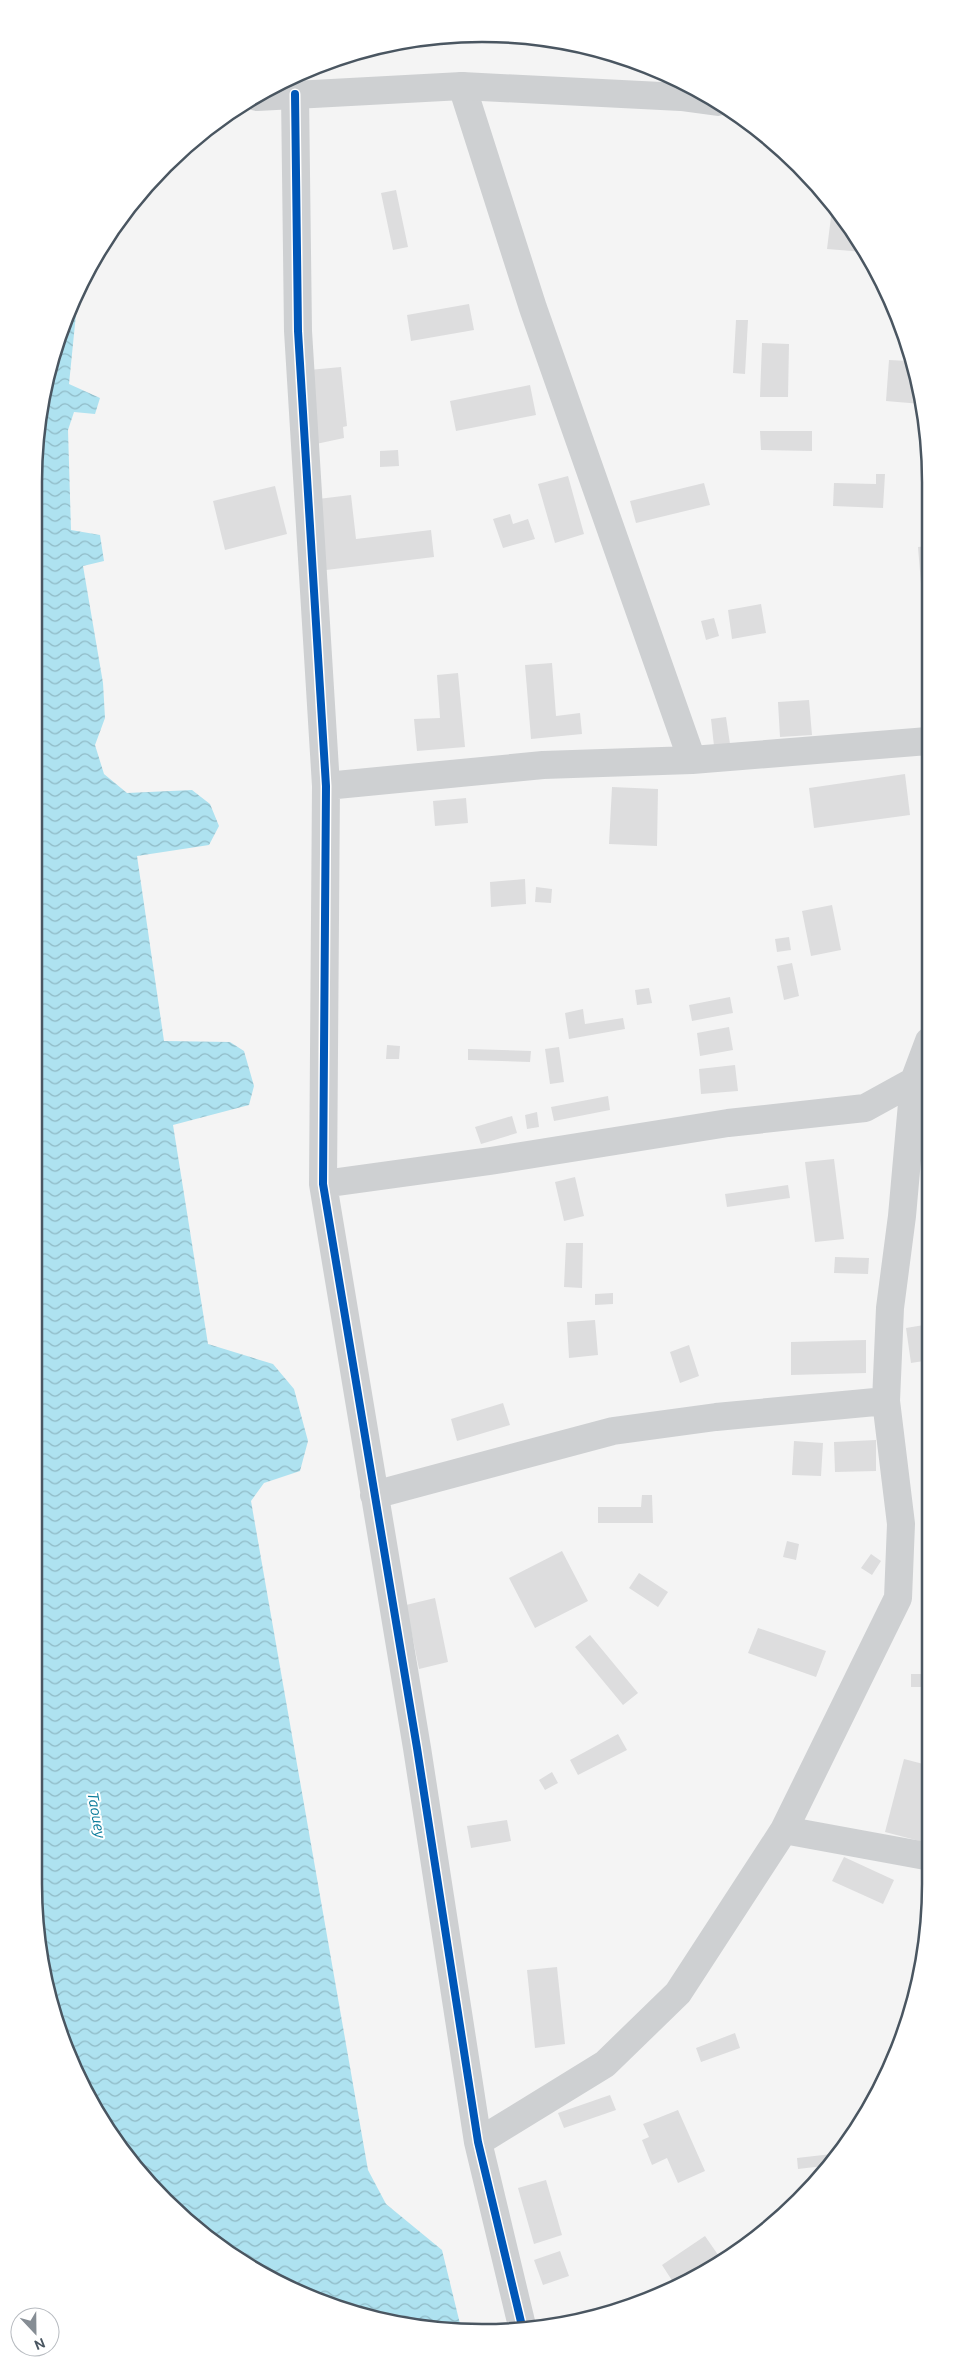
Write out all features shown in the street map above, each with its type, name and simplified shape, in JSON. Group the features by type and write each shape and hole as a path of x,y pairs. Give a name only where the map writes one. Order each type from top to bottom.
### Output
{"street":[{"path":"462,86 533,308 692,760"},
{"path":"273,96 462,86 700,100"},
{"path":"295,94 298,331 326,786 324,1184 417,1748 478,2142 521,2323"},
{"path":"326,786 543,765 692,760 922,741"},
{"path":"324,1184 490,1161 728,1123 865,1108 921,1085"},
{"path":"478,2142 605,2064 678,1993 784,1830 898,1598 902,1524 886,1401 890,1308 921,1085"},
{"path":"374,1495 613,1432 716,1417 886,1401"},
{"path":"784,1830 922,1855"}],"water":[{"name":"Taouey","path":"76,314 69,384 100,398 95,414 74,412 68,430 71,530 100,535 104,561 83,566 103,683 105,718 95,745 104,774 127,793 192,790 210,804 219,826 209,845 137,856 164,1041 230,1042 244,1051 254,1086 249,1105 173,1125 208,1344 273,1364 294,1389 308,1441 300,1471 264,1483 251,1501 368,2170 386,2204 442,2250 460,2324 397,2316 341,2301 314,2291 262,2266 215,2234 171,2196 152,2175 133,2152 101,2104 76,2053 57,1998 51,1970 46,1942 42,1884 42,482 46,425 51,397 57,369"}],"building":[{"path":"396,190 408,247 393,250 381,193"},
{"path":"831,217 834,217 857,251 827,249"},
{"path":"469,304 474,330 411,341 407,315"},
{"path":"736,320 748,320 745,374 733,373"},
{"path":"762,343 789,344 788,397 760,397"},
{"path":"889,360 905,361 915,403 886,401"},
{"path":"341,367 347,426 343,427 344,438 316,444 309,370"},
{"path":"530,385 536,415 456,431 450,401"},
{"path":"760,431 812,431 812,451 761,450"},
{"path":"398,450 399,466 380,467 380,451"},
{"path":"876,474 885,474 883,508 833,506 834,483 876,484"},
{"path":"568,476 584,534 555,543 538,484"},
{"path":"704,483 710,505 636,523 630,501"},
{"path":"275,486 287,534 225,550 213,501"},
{"path":"351,495 356,539 431,530 434,557 326,570 318,499"},
{"path":"510,514 513,524 528,519 535,539 503,548 493,519"},
{"path":"918,547 922,547 922,596"},
{"path":"761,604 766,633 732,639 728,610"},
{"path":"714,618 719,636 706,640 701,621"},
{"path":"552,663 556,716 580,713 582,734 531,739 525,665"},
{"path":"458,673 465,747 417,751 414,719 440,718 437,675"},
{"path":"809,700 812,735 780,737 778,702"},
{"path":"726,717 730,744 714,746 711,719"},
{"path":"905,774 910,815 814,828 809,788"},
{"path":"612,787 658,789 657,846 609,844"},
{"path":"466,798 468,823 435,826 433,801"},
{"path":"525,879 526,904 491,907 490,882"},
{"path":"536,887 552,889 551,903 535,902"},
{"path":"832,905 841,950 811,956 802,911"},
{"path":"789,937 791,950 777,952 775,939"},
{"path":"792,963 799,996 784,1000 777,966"},
{"path":"649,988 652,1003 637,1005 635,990"},
{"path":"730,997 733,1013 692,1021 689,1005"},
{"path":"583,1009 585,1024 623,1018 625,1029 569,1039 565,1013"},
{"path":"729,1027 733,1050 700,1056 697,1033"},
{"path":"387,1045 400,1046 399,1059 386,1059"},
{"path":"559,1047 564,1082 550,1084 545,1049"},
{"path":"468,1049 531,1051 530,1062 468,1060"},
{"path":"735,1065 738,1091 701,1094 699,1069"},
{"path":"608,1096 610,1110 554,1121 551,1107"},
{"path":"537,1112 539,1127 527,1129 525,1115"},
{"path":"512,1116 517,1133 481,1144 475,1127"},
{"path":"834,1159 844,1239 815,1242 805,1162"},
{"path":"575,1177 584,1216 564,1221 555,1182"},
{"path":"788,1185 790,1198 727,1207 725,1194"},
{"path":"566,1243 583,1243 582,1288 564,1287"},
{"path":"835,1257 869,1258 868,1274 834,1273"},
{"path":"613,1293 613,1304 595,1305 595,1294"},
{"path":"595,1320 598,1355 569,1358 567,1322"},
{"path":"922,1325 922,1361 911,1363 906,1328"},
{"path":"866,1340 866,1373 791,1375 791,1342"},
{"path":"689,1345 699,1376 680,1383 670,1352"},
{"path":"503,1403 510,1425 457,1441 451,1419"},
{"path":"876,1440 876,1471 835,1472 834,1442"},
{"path":"794,1441 823,1443 821,1476 792,1475"},
{"path":"642,1495 652,1495 653,1523 598,1523 598,1507 641,1507"},
{"path":"787,1541 799,1544 796,1560 783,1557"},
{"path":"562,1551 588,1601 535,1628 509,1578"},
{"path":"871,1554 881,1561 872,1575 861,1568"},
{"path":"639,1573 668,1592 658,1607 629,1588"},
{"path":"435,1598 448,1662 419,1669 406,1605"},
{"path":"758,1628 826,1651 816,1677 748,1653"},
{"path":"590,1635 638,1693 623,1705 575,1647"},
{"path":"911,1674 922,1674 922,1687 911,1687"},
{"path":"618,1734 627,1750 578,1775 570,1760"},
{"path":"904,1759 922,1764 922,1842 885,1832"},
{"path":"552,1772 558,1783 545,1790 539,1780"},
{"path":"507,1820 511,1841 471,1848 467,1826"},
{"path":"844,1857 894,1880 883,1904 832,1881"},
{"path":"557,1967 565,2044 535,2048 527,1970"},
{"path":"735,2033 740,2048 701,2062 696,2048"},
{"path":"610,2095 616,2110 564,2128 558,2113"},
{"path":"678,2110 705,2171 678,2183 667,2158 652,2165 642,2140 649,2137 643,2124"},
{"path":"830,2154 820,2166 798,2169 797,2158"},
{"path":"546,2180 562,2235 534,2244 518,2188"},
{"path":"705,2236 718,2255 672,2281 662,2265"},
{"path":"560,2251 569,2276 543,2285 534,2260"}],"cycle path":[{"path":"295,94 298,331 326,786 323,1184 417,1748 478,2142 521,2323"}]}
